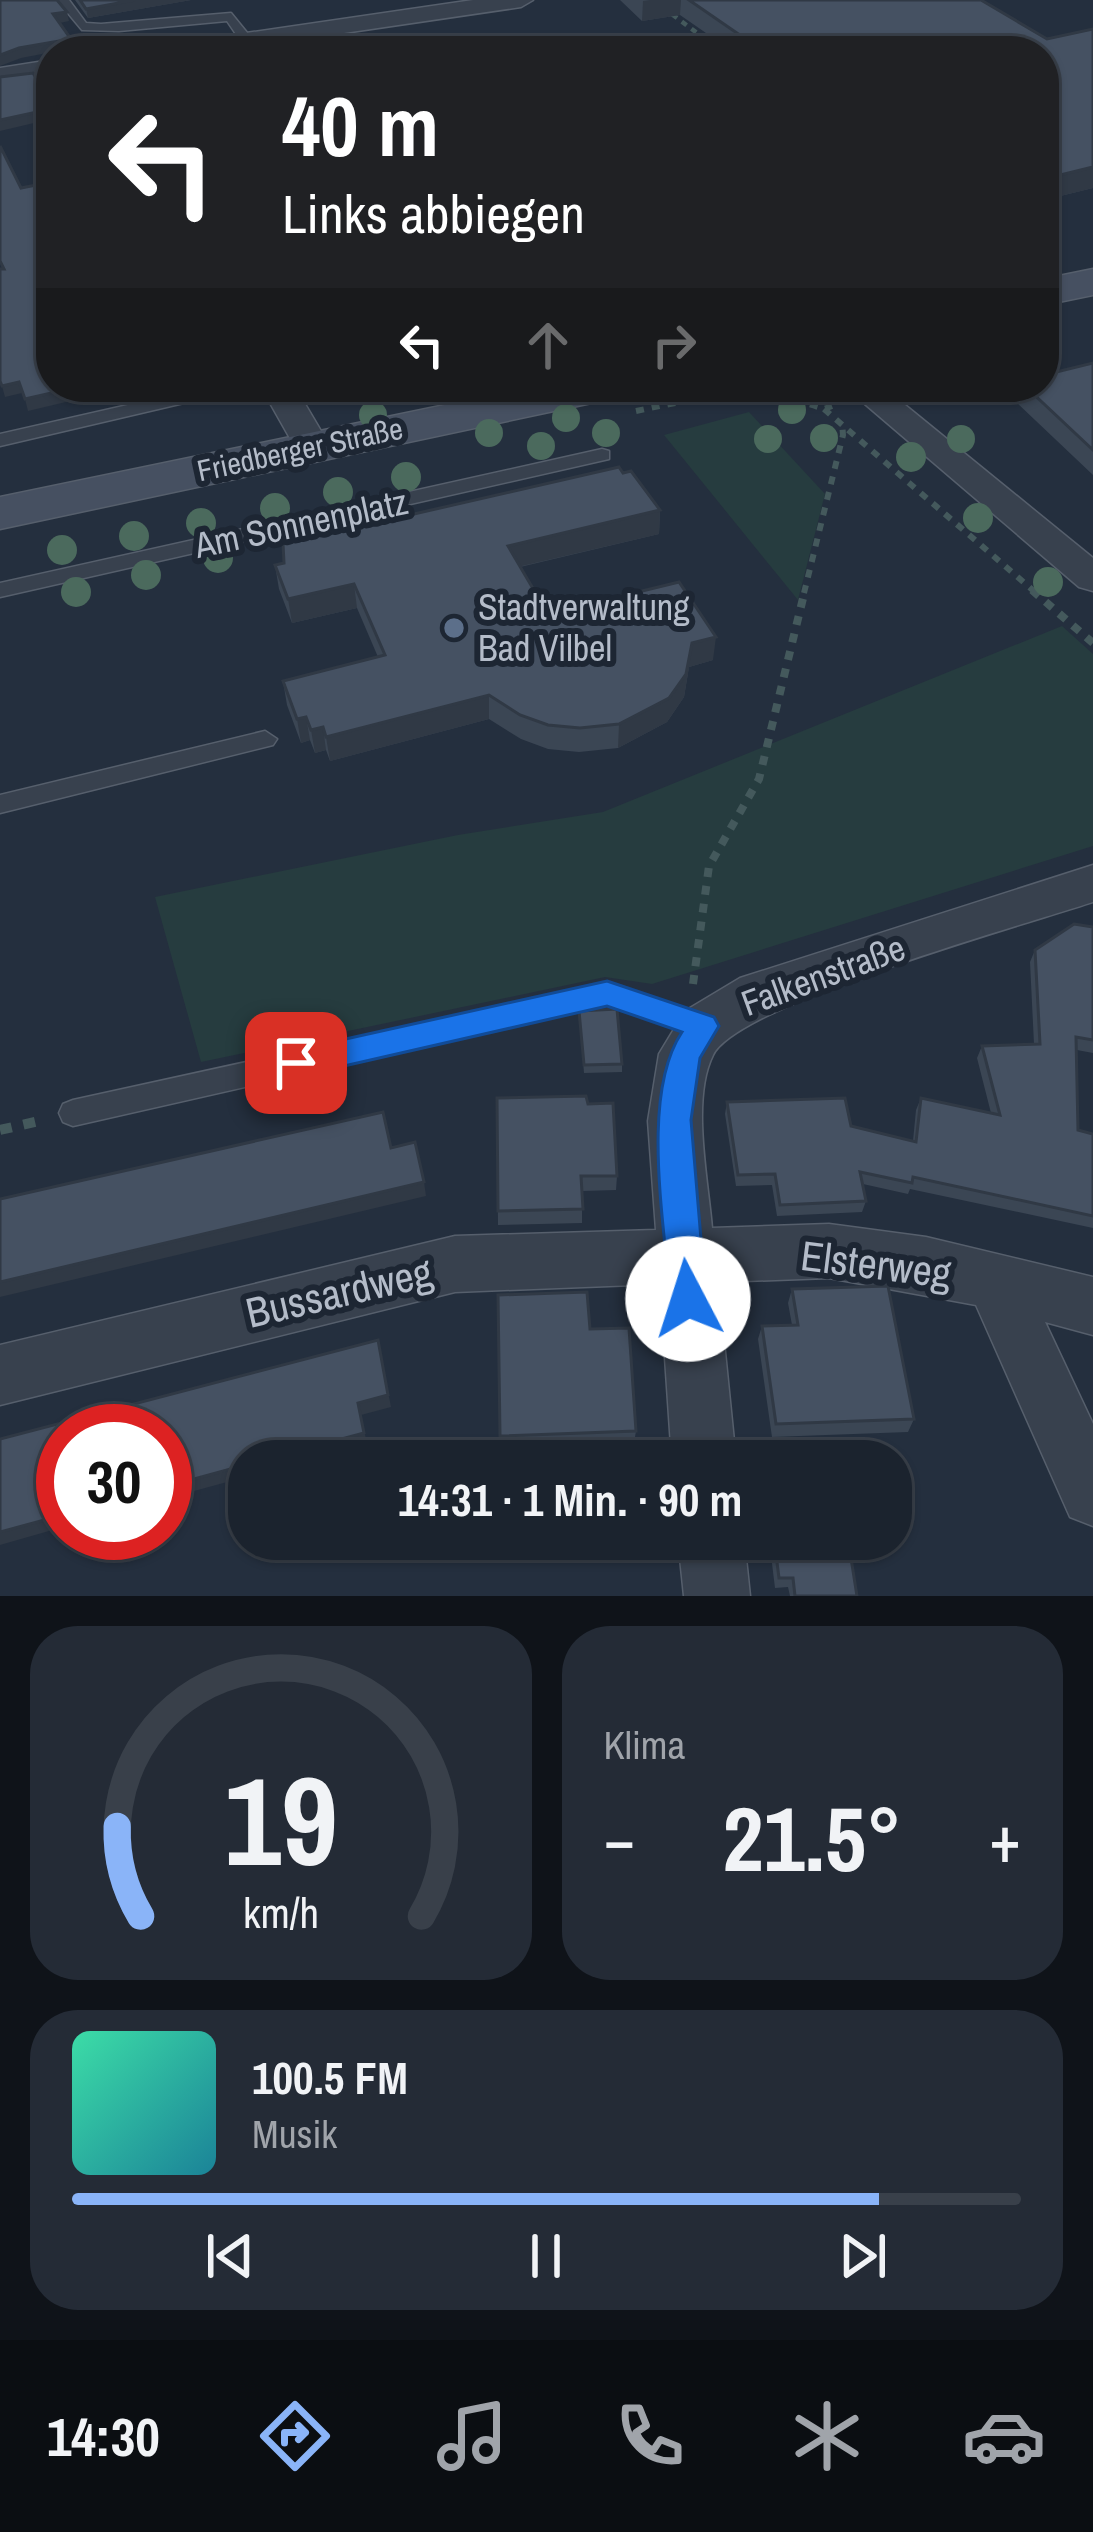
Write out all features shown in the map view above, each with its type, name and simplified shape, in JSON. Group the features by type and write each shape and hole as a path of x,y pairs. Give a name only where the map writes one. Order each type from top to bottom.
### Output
{"street":[{"path":"274,36 520,0"},
{"path":"0,76 36,70"},
{"path":"1059,289 1093,282"},
{"path":"286,402 313,448"},
{"name":"Friedberger Straße","path":"0,513 530,402"},
{"path":"880,402 1093,578"},
{"name":"Falkenstraße","path":"702,1440 675,1120 685,1054 703,1026 758,993 1093,883"},
{"name":"Elsterweg","path":"684,1258 829,1251 892,1258 1093,1306"},
{"name":"Bussardweg","path":"0,1375 441,1267 684,1258"},
{"name":"Elsterweg","path":"995,1281 1093,1494"},
{"path":"713,1560 717,1596"}],"lane":[{"path":"63,0 82,26 107,30 208,15 231,17 244,36"},
{"path":"0,440 166,402"},
{"name":"Am Sonnenplatz","path":"0,590 602,455"},
{"path":"0,804 265,739"},
{"path":"73,1113 607,994 703,1026"}],"path":[{"path":"653,0 701,36"},
{"path":"824,409 1093,643"},
{"path":"703,1026 692,976 709,866 759,779 843,435 842,422"}],"green space":[{"path":"749,412 825,494 798,600 664,435"},
{"path":"1062,626 1093,654 1093,846 652,984 605,977 201,1062 155,897 458,835 603,812"}],"building":[{"path":"0,0 57,0 67,12 53,14 69,36 36,36 36,45 0,55"},
{"path":"80,0 135,0 86,9"},
{"path":"689,0 981,0 1042,36 741,36"},
{"path":"1093,29 1093,167 1059,175 1059,36"},
{"path":"33,73 36,112 0,120 0,77"},
{"path":"0,146 21,188 36,185 36,397 25,399 19,382 2,386 0,381 0,269 4,269 0,261"},
{"path":"1093,363 1093,450 1042,402 1059,402 1059,371"},
{"name":"Stadtverwaltung Bad Vilbel","path":"619,467 623,473 631,471 660,510 508,546 548,614 679,582 716,637 692,643 686,674 669,698 619,724 580,728 548,725 520,715 489,695 326,737 323,727 311,730 306,717 297,719 283,681 385,655 354,584 288,599 275,565 284,563 283,544"},
{"path":"1074,924 1093,927 1093,1040 1076,1037 1078,1130 1093,1134 1093,1216 913,1177 912,1183 860,1172 866,1201 780,1205 775,1174 738,1175 727,1102 845,1098 851,1126 916,1142 921,1098 1000,1115 982,1046 1040,1044 1035,950"},
{"path":"617,1009 622,1064 584,1065 579,1011"},
{"path":"586,1096 588,1104 613,1103 617,1176 581,1176 583,1209 498,1211 497,1098"},
{"path":"383,1112 391,1148 415,1142 424,1182 0,1282 0,1199"},
{"path":"888,1286 914,1419 776,1424 762,1326 798,1325 792,1289"},
{"path":"587,1292 590,1329 629,1328 636,1431 500,1436 498,1295"},
{"path":"378,1340 388,1395 358,1403 364,1433 338,1440 228,1440 228,1470 192,1480 192,1404 134,1404"},
{"path":"36,1430 36,1522 0,1532 0,1439"},
{"path":"777,1560 851,1560 857,1596 795,1596 793,1578 779,1578"}],"place":[{"name":"Stadtverwaltung Bad Vilbel","path":"454,628"}],"route":[{"path":"296,1063 607,994 703,1026 685,1054 675,1120 688,1299"}]}
